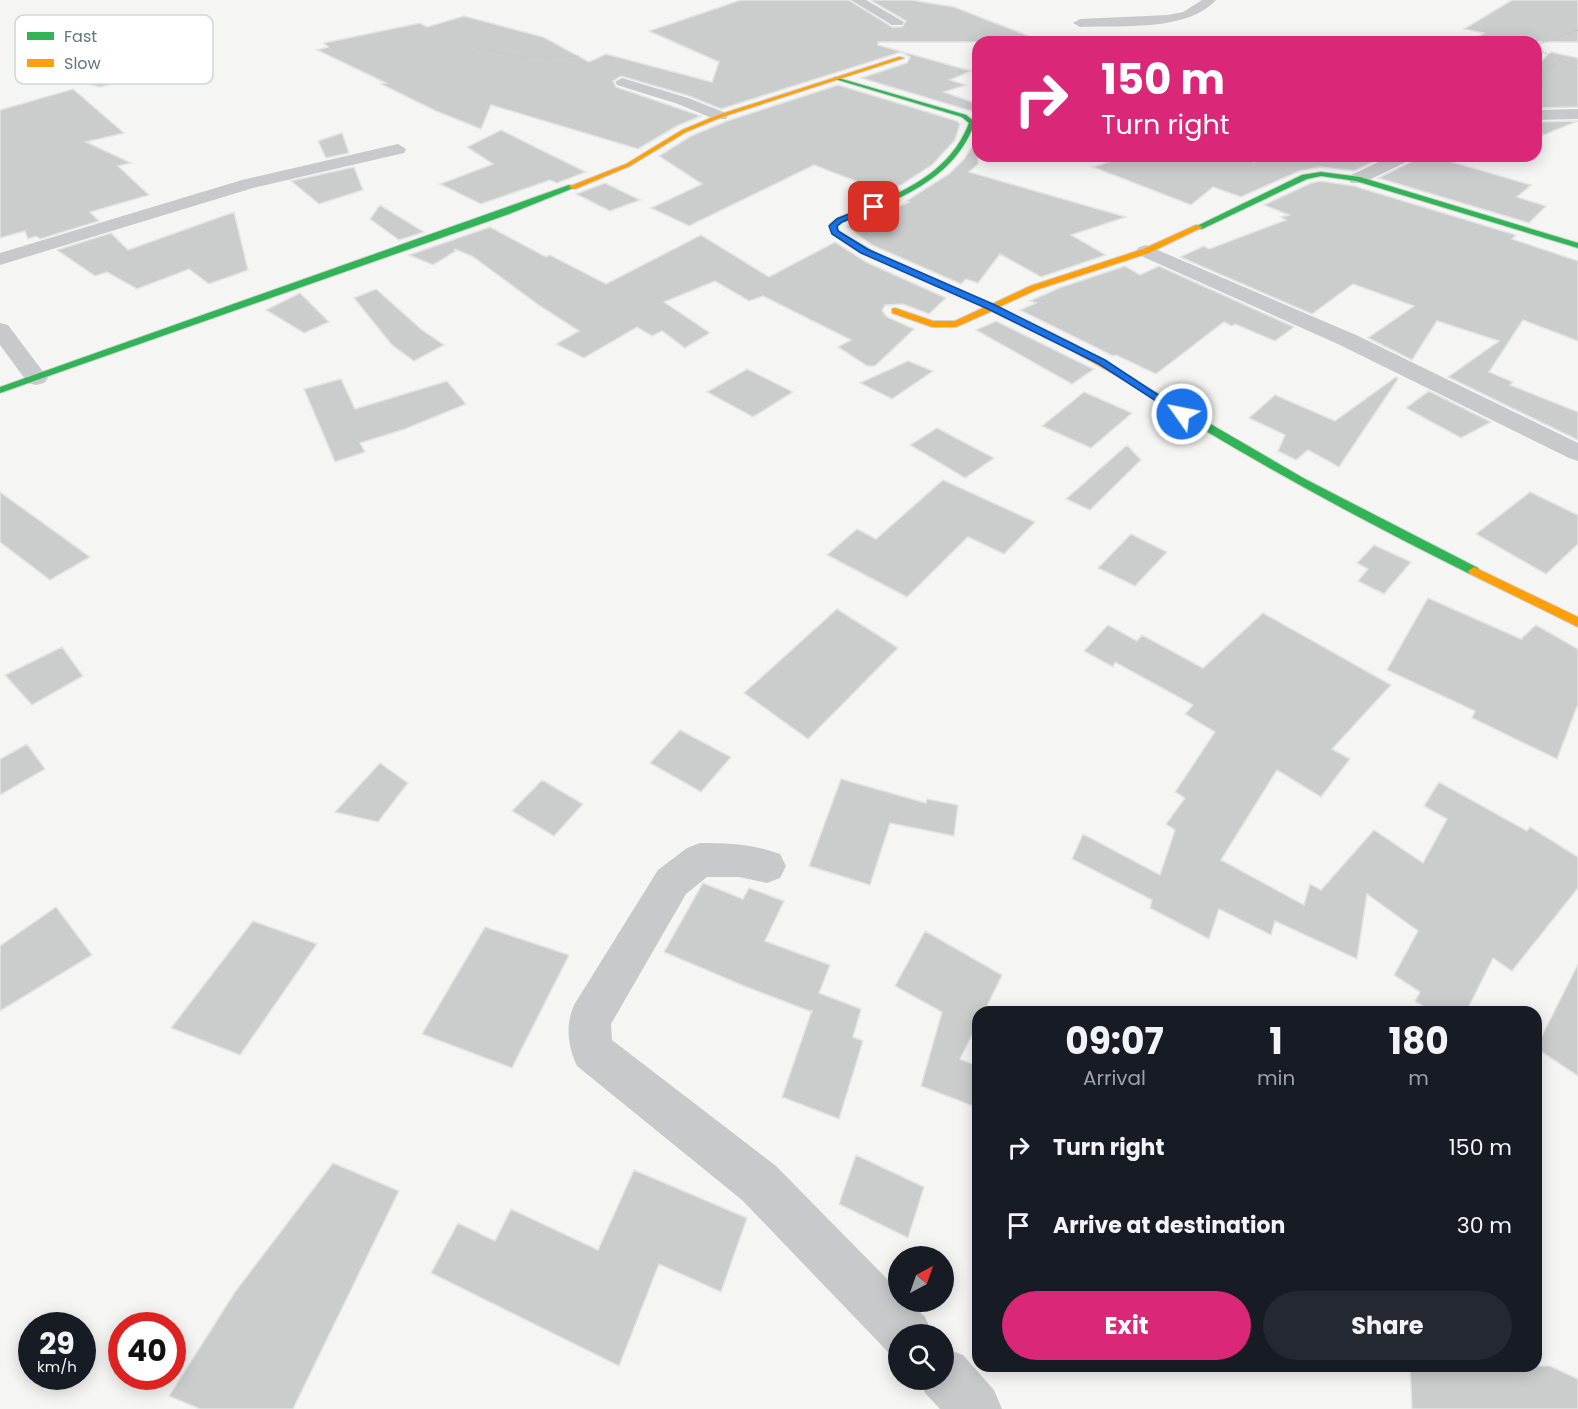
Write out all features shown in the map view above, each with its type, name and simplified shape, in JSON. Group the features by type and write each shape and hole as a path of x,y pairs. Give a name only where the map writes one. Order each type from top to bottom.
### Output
{"street":[{"path":"857,0 897,22"},
{"path":"1080,23 1168,20 1187,15 1210,0"},
{"path":"0,390 506,212 628,165 684,130 720,116 901,58"},
{"path":"837,78 964,116 972,122 966,141 935,174 891,200 840,220 833,226 835,232 864,251 992,307 1102,362 1182,414 1273,466 1423,546 1578,622"},
{"path":"622,82 683,101 720,116"},
{"path":"1542,115 1578,114"},
{"path":"0,260 248,184 398,149"},
{"path":"1357,179 1392,162"},
{"path":"895,311 928,325 944,327 956,324 1044,284 1146,251 1305,177 1321,174 1357,179 1578,246"},
{"path":"1146,251 1348,340 1578,453"},
{"path":"0,330 36,378"},
{"path":"766,866 739,860 700,860 672,882 589,1020 592,1051 759,1183 896,1324"},
{"path":"954,1385 975,1409"}],"path":[{"path":"1542,43 1578,30"},
{"path":"476,48 524,57 579,56"},
{"path":"1542,52 1578,68"},
{"path":"1542,89 1543,71 1561,62"}],"building":[{"path":"741,0 849,0 892,27 902,27 906,21 870,0 911,0 954,7 1029,36 972,36 972,42 878,42 878,45 971,71 950,80 966,85 944,92 972,102 972,112 861,78 907,63 910,57 901,52 721,109 689,96 621,76 613,81 616,87 701,116 677,126 638,149 491,105 481,129 436,111 381,84 386,83 317,50 328,47 324,43 420,23 427,27 464,16 543,37 589,62 606,54 712,82 719,62 649,31"},
{"path":"1512,0 1578,0 1578,42 1542,42 1542,36 1479,36 1484,33 1464,29"},
{"path":"1551,52 1578,58 1578,107 1542,108 1542,60"},
{"path":"88,84 112,84 100,87"},
{"path":"838,85 957,121 960,124 955,140 932,165 901,185 884,192 814,165 689,226 651,208 702,184 659,156 691,136 727,121"},
{"path":"73,89 124,133 86,142 131,163 118,166 149,195 90,212 99,221 40,239 36,236 28,239 25,231 0,238 0,110"},
{"path":"1578,121 1542,136 1542,122"},
{"path":"501,130 586,172 557,183 550,180 481,204 440,184 493,164 467,147"},
{"path":"342,133 349,153 326,158 318,141"},
{"path":"972,147 972,162 978,162 978,164 969,172 1126,217 1071,235 1106,255 1041,277 1000,254 978,283 966,279 961,284 872,245 848,227 909,202 906,201 949,174 965,158"},
{"path":"1109,162 1373,162 1354,171 1321,167 1299,171 1241,197 1213,187 1191,205 1093,167"},
{"path":"1411,162 1452,162 1531,185 1517,197 1546,206 1529,223 1378,178"},
{"path":"354,167 363,190 319,204 291,181"},
{"path":"1321,181 1354,186 1516,235 1512,239 1578,261 1578,341 1523,320 1489,372 1513,382 1510,385 1578,412 1578,440 1448,377 1499,341 1437,321 1412,360 1368,338 1414,306 1353,284 1312,314 1180,257 1204,246 1209,249 1286,220 1281,217 1289,215 1264,205 1311,183"},
{"path":"605,183 640,200 610,211 576,194"},
{"path":"380,205 424,232 399,240 370,219"},
{"path":"234,212 248,270 209,284 189,269 137,289 107,272 95,276 57,250 111,233 128,250"},
{"path":"490,227 546,257 550,255 606,284 701,235 769,277 835,242 866,262 946,298 929,314 903,304 885,305 882,311 887,317 914,329 875,366 867,366 838,347 851,340 763,296 749,301 715,281 664,302 710,333 685,348 662,331 652,336 637,327 584,358 556,344 579,331 540,306 472,256 454,249 456,251 433,265 409,255"},
{"path":"1125,266 1140,275 1159,266 1294,327 1275,341 1235,324 1232,326 1224,322 1156,374 1116,355 1113,356 1020,310 1036,303 1030,301 1059,288"},
{"path":"376,289 422,330 444,345 414,361 392,345 354,298"},
{"path":"300,293 329,322 304,333 266,310"},
{"path":"996,321 1094,369 1072,384 976,330"},
{"path":"908,361 933,371 892,399 860,383"},
{"path":"747,369 793,392 753,417 707,392"},
{"path":"1396,377 1398,379 1339,467 1308,450 1296,460 1278,451 1285,435 1249,418 1275,395 1335,421"},
{"path":"341,379 355,409 447,381 466,404 405,429 360,443 365,452 335,462 304,389"},
{"path":"1429,391 1491,422 1461,438 1406,408"},
{"path":"1084,392 1132,413 1091,448 1042,426"},
{"path":"937,428 994,458 965,478 910,445"},
{"path":"1127,445 1141,460 1090,510 1066,499"},
{"path":"943,480 1035,522 1004,554 968,537 907,597 827,555 857,529 876,539"},
{"path":"0,492 90,557 50,580 0,542"},
{"path":"1530,492 1578,515 1578,544 1546,574 1476,534"},
{"path":"1131,534 1167,552 1135,586 1098,568"},
{"path":"1374,545 1411,562 1384,594 1358,581 1368,569 1357,563"},
{"path":"1428,598 1521,639 1536,625 1578,649 1578,704 1557,759 1472,718 1475,711 1387,670"},
{"path":"837,609 898,648 808,739 744,693"},
{"path":"1263,613 1391,685 1332,749 1350,759 1321,797 1277,770 1221,860 1304,905 1310,884 1321,890 1374,830 1423,863 1447,819 1424,806 1439,782 1527,831 1530,827 1578,857 1578,888 1512,971 1493,958 1469,1006 1423,1006 1415,1001 1420,992 1394,975 1418,931 1367,894 1357,959 1275,921 1271,935 1219,909 1209,939 1150,908 1152,900 1072,859 1083,834 1160,875 1175,830 1166,824 1185,798 1175,792 1215,732 1185,714 1193,705 1115,662 1113,667 1084,651 1108,625 1137,641 1142,635 1203,668"},
{"path":"62,647 83,676 32,705 5,675"},
{"path":"680,730 731,757 701,792 650,763"},
{"path":"27,744 45,769 0,795 0,759"},
{"path":"380,763 408,783 378,822 335,812"},
{"path":"841,779 926,803 927,799 958,805 954,836 890,823 870,885 809,866"},
{"path":"542,780 583,804 554,836 512,811"},
{"path":"703,883 743,899 749,888 784,901 765,941 830,965 819,993 861,1009 853,1037 863,1041 839,1119 782,1097 811,1012 664,952"},
{"path":"56,907 92,955 0,1011 0,946"},
{"path":"253,921 317,944 240,1055 171,1028"},
{"path":"485,927 569,955 512,1068 422,1034"},
{"path":"925,931 1002,975 987,1006 972,1006 972,1035 960,1059 972,1064 972,1106 921,1086 942,1012 895,986"},
{"path":"1578,964 1578,1076 1542,1052 1542,1036"},
{"path":"856,1155 924,1187 908,1238 839,1204"},
{"path":"333,1163 399,1191 293,1409 200,1409 169,1396 173,1390 186,1390 186,1369 235,1292"},
{"path":"634,1170 747,1218 721,1292 659,1264 619,1366 431,1273 458,1223 495,1241 511,1209 598,1250"},
{"path":"1542,1366 1550,1366 1578,1379 1578,1409 1412,1409 1410,1372 1542,1372"}],"traffic: fast":[{"path":"837,78 964,116 972,122 963,144 938,171 908,191 840,220 833,226 835,232 873,255"},
{"path":"1199,227 1305,177 1321,174 1357,179 1578,246"},
{"path":"0,390 572,187"},
{"path":"1133,382 1301,482 1474,571"}],"traffic: slow":[{"path":"572,187 628,165 684,131 720,116 901,58"},
{"path":"895,311 932,324 956,324 1033,288 1146,251 1199,227"},
{"path":"873,255 1038,329 1133,382"},
{"path":"1474,571 1578,622"}],"route":[{"path":"874,207 840,220 833,226 835,232 864,251 992,307 1102,362 1182,414"}]}
